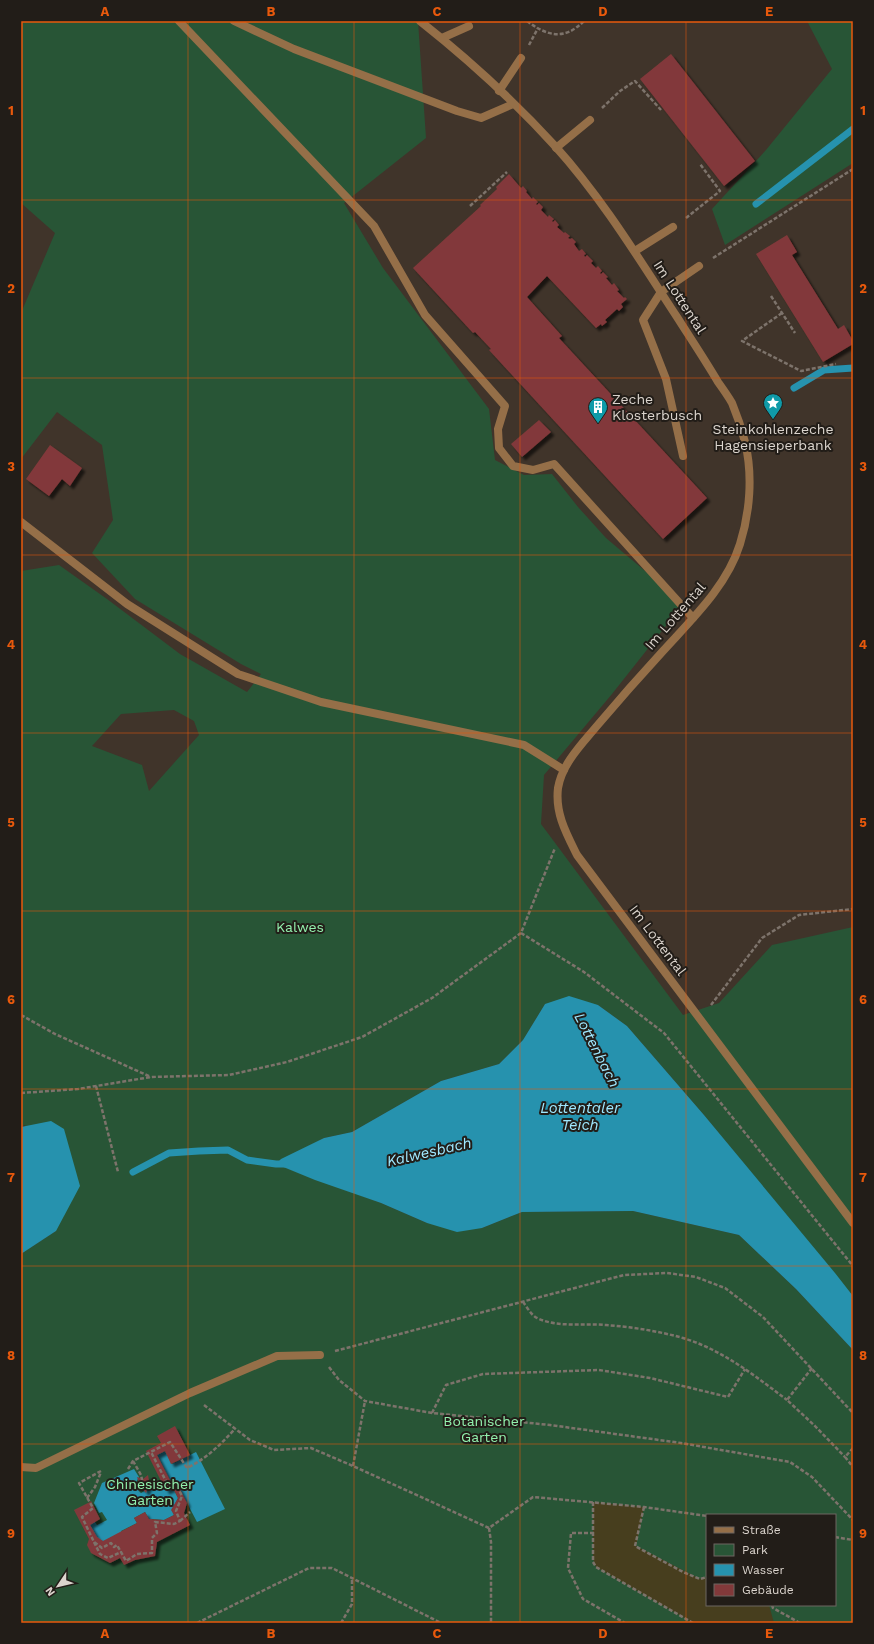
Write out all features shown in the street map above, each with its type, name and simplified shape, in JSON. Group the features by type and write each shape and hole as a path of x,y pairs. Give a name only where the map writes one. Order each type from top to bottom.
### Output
{"street":[{"path":"178,21 374,226 425,315 505,406 498,429 498,448 513,466 533,470 554,464 693,618"},
{"path":"234,21 294,49 463,113 481,118 513,104"},
{"name":"Im Lottental","path":"420,21 442,38 513,104 556,148 600,202 635,251 732,404 745,442 749,477 748,509 740,545 720,585 693,618 623,694 573,755 564,770 559,785 557,801 559,815 577,855 853,1223"},
{"path":"442,38 469,26"},
{"path":"499,90 521,58"},
{"path":"556,148 590,120"},
{"path":"635,251 673,227"},
{"path":"683,456 666,379 643,320 661,292 699,266"},
{"path":"21,522 127,604 238,674 321,702 524,745 564,770"},
{"path":"21,1467 36,1468 190,1393 277,1356 320,1355"}],"path":[{"path":"526,21 550,34 563,35 575,29 584,21"},
{"path":"536,32 538,28"},
{"path":"614,97 635,81 660,110"},
{"path":"700,164 720,191 701,207"},
{"path":"699,266 853,169"},
{"path":"470,206 507,172"},
{"path":"771,296 795,333"},
{"path":"782,314 742,341 801,371 836,364"},
{"path":"21,1093 78,1089 151,1077 229,1074 287,1062 362,1037 432,998 521,933 564,829"},
{"path":"699,1017 711,1005 762,938 799,915 853,909"},
{"path":"521,933 584,972 664,1033 853,1266"},
{"path":"21,1016 55,1034 151,1077"},
{"path":"96,1086 118,1172"},
{"path":"853,1413 763,1317 725,1288 696,1277 667,1272 624,1275 320,1355 339,1380 364,1401 432,1413 550,1425 673,1442 790,1462 812,1477 853,1520"},
{"path":"523,1302 536,1317 559,1324 605,1325 653,1331 684,1339 718,1352 745,1369 787,1400 815,1426 853,1467"},
{"path":"787,1400 812,1368"},
{"path":"432,1413 446,1385 483,1374 599,1370 650,1378 728,1397 745,1369"},
{"path":"190,1393 234,1430 250,1440 274,1450 311,1448 489,1528"},
{"path":"353,1466 364,1401"},
{"path":"128,1469 133,1461 170,1442 187,1468 201,1461 234,1430"},
{"path":"845,1457 853,1448"},
{"path":"151,1452 169,1487 176,1484 182,1496 176,1511 180,1521"},
{"path":"133,1461 141,1475 143,1484"},
{"path":"87,1498 95,1487 101,1471 80,1483 87,1498 93,1508 82,1517 100,1554 108,1558 121,1552"},
{"path":"489,1528 533,1497 644,1507 706,1516"},
{"path":"593,1502 593,1562 596,1568 693,1623"},
{"path":"644,1507 635,1546 683,1572 700,1579 706,1577"},
{"path":"94,1542 102,1548 111,1543 114,1547 117,1545 126,1561 137,1554 152,1553 152,1538 157,1533 155,1522 174,1524 190,1512"},
{"path":"489,1528 491,1542 491,1623"},
{"path":"594,1533 571,1533 568,1568 583,1599 625,1623"},
{"path":"836,1537 853,1540"},
{"path":"197,1623 309,1568 332,1568 441,1623"},
{"path":"341,1623 352,1604 352,1578"},
{"path":"772,1606 773,1608 800,1623"}],"green space":[{"path":"21,21 418,21 426,138 344,203 383,268 489,409 495,460 524,475 552,474 578,507 606,538 651,576 680,608 612,694 544,775 541,824 683,1015 719,1003 772,945 853,927 853,1296 704,1115 627,1026 598,1005 545,1004 523,1040 499,1064 441,1081 352,1132 324,1138 276,1164 381,1203 427,1223 482,1228 522,1212 633,1211 739,1235 796,1289 853,1350 853,1623 21,1623 21,1254 56,1231 25,1125 21,1127 21,571 59,565 180,654 247,692 261,674 241,664 135,599 92,553 113,520 102,445 57,412 21,459 21,313 55,233 21,203","holes":["174,710 194,721 199,735 149,791 142,765 92,746 121,714"]},
{"path":"807,21 853,21 853,163 725,245 712,209 766,150 832,69"}],"sand":[{"path":"593,1502 644,1507 636,1546 700,1579 706,1577 706,1606 769,1606 774,1623 693,1623 596,1567 593,1559"}],"water":[{"name":"Lottentaler Teich","path":"569,996 598,1005 627,1026 704,1115 835,1273 853,1296 853,1350 796,1289 739,1235 633,1211 522,1212 482,1228 457,1232 427,1223 381,1203 315,1180 276,1164 281,1159 324,1138 352,1132 441,1081 499,1064 523,1040 545,1004"},
{"path":"51,1121 64,1129 80,1186 56,1231 21,1254 21,1127"},
{"path":"165,1451 172,1464 196,1452 225,1509 197,1522 176,1482 172,1484 157,1455"},
{"path":"134,1469 139,1477 134,1486 141,1493 161,1481 166,1491 173,1488 178,1498 172,1510 174,1515 164,1520 152,1519 151,1522 145,1512 134,1518 137,1523 121,1531 127,1542 102,1545 85,1521 92,1517 97,1525 107,1520 102,1512 99,1513 94,1503 102,1483"}],"building":[{"path":"671,54 755,161 724,186 640,79"},
{"name":"Zeche Klosterbusch","path":"509,174 521,188 523,186 532,199 533,197 538,202 536,204 537,205 539,203 543,207 541,210 548,217 549,215 554,219 552,221 553,222 555,220 559,225 557,227 570,236 568,238 572,238 576,242 574,244 579,251 582,249 586,254 584,255 585,257 587,255 593,261 591,263 596,268 598,266 602,271 600,273 601,274 603,272 608,277 606,278 612,285 614,283 619,290 617,291 627,299 621,304 623,307 619,311 617,309 605,320 607,322 596,328 547,276 527,297 562,336 559,338 707,498 663,539 489,350 491,349 475,332 473,333 413,268 481,206 480,205 497,189 496,187"},
{"path":"787,235 797,252 792,255 838,329 844,325 853,341 853,344 823,362 756,254"},
{"path":"539,420 551,432 522,457 511,444"},
{"path":"50,445 82,468 70,486 62,479 49,496 26,479"},
{"path":"175,1426 190,1455 171,1464 165,1451 157,1455 172,1484 176,1482 187,1503 184,1513 190,1525 157,1542 155,1556 135,1560 124,1565 120,1558 110,1563 91,1553 87,1545 89,1539 74,1510 91,1501 100,1519 90,1525 97,1537 103,1541 137,1523 134,1518 145,1512 149,1519 164,1520 174,1515 171,1510 178,1498 173,1488 166,1491 146,1451 161,1443 157,1436"},
{"path":"148,1475 149,1481 153,1485 148,1487 146,1493 142,1488 136,1488 139,1483 137,1477 143,1479"}],"waterway":[{"path":"756,204 853,129"},
{"path":"794,388 824,370 853,368"},
{"name":"Kalwesbach","path":"133,1172 169,1153 199,1151 228,1150 247,1160 285,1164"}],"place":[{"name":"Steinkohlenzeche Hagensieperbank","path":"773,420"},
{"name":"Zeche Klosterbusch","path":"598,424"}],"park label":[{"name":"Kalwes","path":"300,927"},
{"name":"Botanischer Garten","path":"484,1430"},
{"name":"Chinesischer Garten","path":"150,1492"}],"water label":[{"name":"Lottenbach","path":"597,1050"}]}
